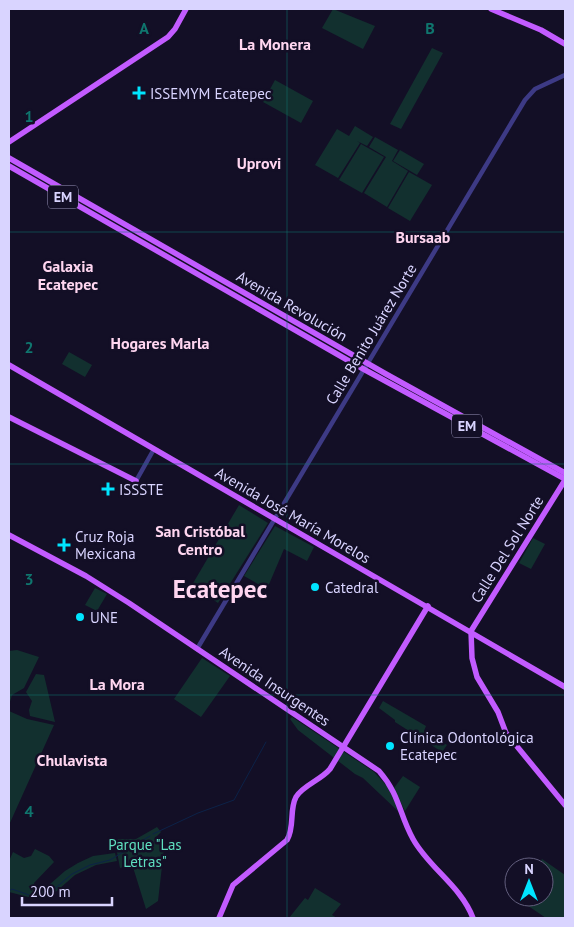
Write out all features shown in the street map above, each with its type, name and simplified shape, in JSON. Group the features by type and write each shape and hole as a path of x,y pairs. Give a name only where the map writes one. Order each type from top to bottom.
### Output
{"main road":[{"path":"9,142 168,37 175,29 186,9"},
{"path":"491,9 541,30 565,44"},
{"name":"Avenida Revolución","path":"9,158 120,222 364,370 565,480"},
{"name":"Avenida Revolución","path":"9,166 565,473"},
{"name":"Avenida José María Morelos","path":"9,365 565,687"},
{"path":"9,417 136,481"},
{"name":"Calle Del Sol Norte","path":"470,631 565,480"},
{"name":"Avenida Insurgentes","path":"9,536 86,576 379,771 398,798 413,839 460,894 472,916 477,918"},
{"path":"219,918 234,885 287,840 291,834 293,804 298,794 325,776 428,606"},
{"path":"470,631 472,658 477,677 498,712 506,733 565,805"}],"street":[{"name":"Calle Benito Juárez Norte","path":"197,649 525,100 535,89 565,75"},
{"path":"136,481 154,449"}],"green space":[{"path":"333,9 375,26 363,49 322,28"},
{"path":"432,48 443,53 401,129 390,124"},
{"path":"275,80 313,101 301,123 263,102"},
{"path":"355,126 373,137 367,146 357,141 360,143 338,178 315,165 337,129 349,136"},
{"path":"375,137 398,150 392,161 408,171 387,207 364,193 386,157 369,147"},
{"path":"361,144 384,157 362,193 339,180"},
{"path":"400,150 424,164 417,175 393,161"},
{"path":"409,172 432,185 410,221 388,208"},
{"path":"69,352 92,365 85,377 62,364"},
{"path":"239,505 268,523 218,603 192,585"},
{"path":"275,526 314,547 307,561 284,549 267,589 244,576"},
{"path":"533,538 545,544 531,569 519,563"},
{"path":"95,588 107,594 97,611 85,605"},
{"path":"17,650 39,657 24,688 12,695 9,705 9,651"},
{"path":"202,658 230,676 201,717 174,699"},
{"path":"36,674 44,675 55,722 30,716 29,710 32,701 26,692"},
{"path":"383,701 426,726 424,731 447,745 442,752 395,722 395,720 379,708"},
{"path":"9,711 27,719 54,725 9,825"},
{"path":"292,717 374,772 387,786 400,813 363,778 355,774 298,730 290,719"},
{"path":"403,776 420,787 405,811 394,788"},
{"name":"Parque \"Las Letras\"","path":"157,827 161,832 155,838 157,843 165,840 158,901 146,909 132,864 120,868 117,852 120,845 114,839 136,839"},
{"path":"35,849 49,856 54,862 34,883 36,889 41,892 65,871 93,856 115,853 117,861 96,865 75,875 51,896 36,899 9,892 9,861 13,852 24,858 31,856"},
{"path":"554,867 565,875 565,918 546,918 530,907 554,907"},
{"path":"315,888 341,904 332,915 337,918 289,918 305,898 308,900"}],"waterway":[{"path":"153,834 198,813 234,800 266,742"},
{"path":"34,896 47,895 72,874 90,865 110,860 150,836"},
{"path":"9,891 12,889 29,895"}],"place":[{"name":"ISSEMYM Ecatepec","path":"139,93"},
{"name":"ISSSTE","path":"108,489"},
{"name":"Cruz Roja Mexicana","path":"64,545"},
{"name":"Catedral","path":"315,587"},
{"name":"UNE","path":"80,617"},
{"name":"Clínica Odontológica Ecatepec","path":"390,746"}],"district":[{"name":"La Monera","path":"275,44"},
{"name":"Uprovi","path":"259,163"},
{"name":"Bursaab","path":"423,237"},
{"name":"Galaxia Ecatepec","path":"68,275"},
{"name":"Hogares Marla","path":"160,343"},
{"name":"San Cristóbal Centro","path":"200,540"},
{"name":"Ecatepec","path":"220,589"},
{"name":"La Mora","path":"117,684"},
{"name":"Chulavista","path":"72,760"}]}
